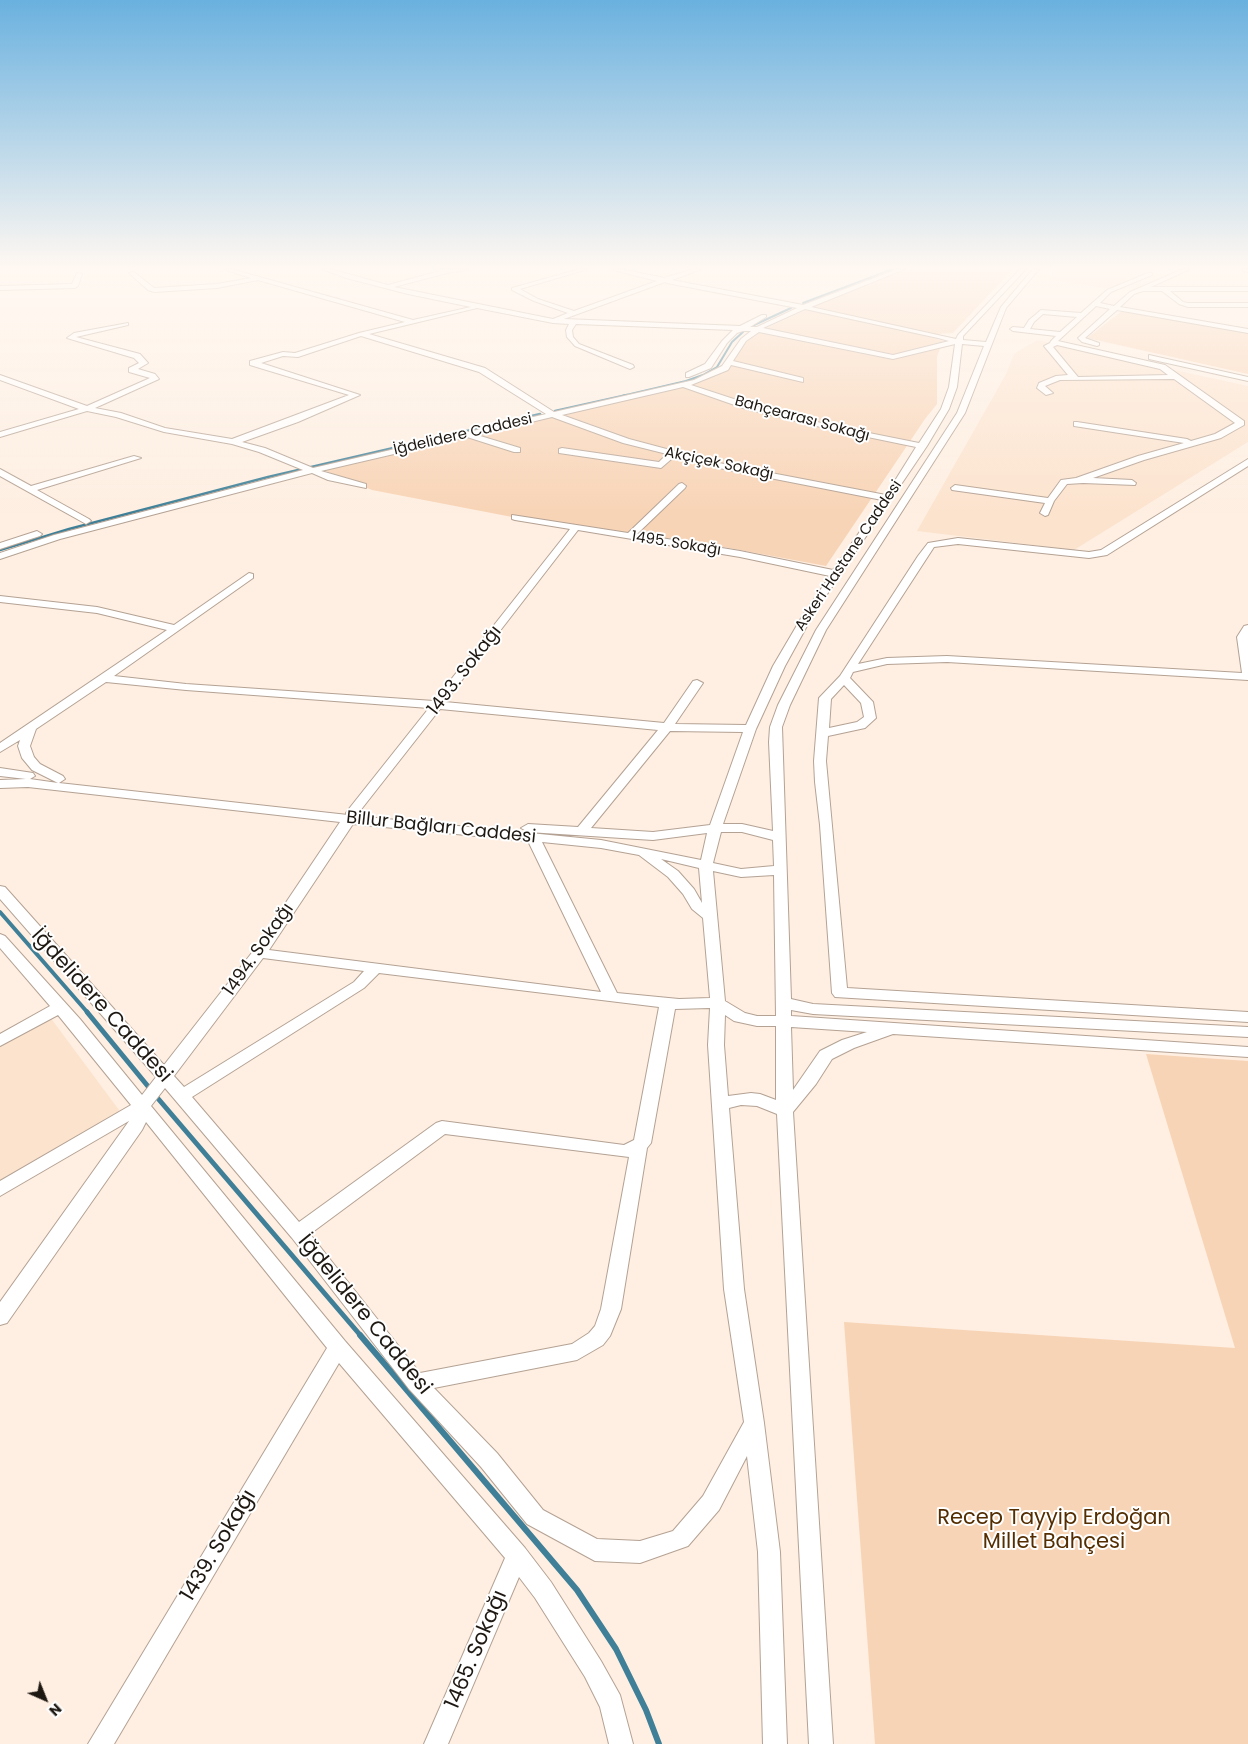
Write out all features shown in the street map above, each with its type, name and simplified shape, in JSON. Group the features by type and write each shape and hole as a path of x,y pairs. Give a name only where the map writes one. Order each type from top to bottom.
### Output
{"street":[{"path":"0,435 87,409 154,379 152,376 133,371 132,369 144,362 137,356 116,350"},
{"path":"233,442 295,420 356,395 253,363 283,354 295,355 309,350"},
{"name":"Akçiçek Sokağı","path":"416,350 482,370 543,410 604,434 672,454 740,470 888,498"},
{"path":"590,350 630,367"},
{"name":"İğdelidere Caddesi","path":"0,546 86,520 299,465 667,382 696,373 708,366 719,350"},
{"name":"İğdelidere Caddesi","path":"0,556 57,537 313,470 683,385 719,372 729,362 736,350"},
{"path":"861,350 893,357 919,350"},
{"name":"Askeri Hastane Caddesi","path":"775,1744 769,1552 754,1423 734,1290 716,1045 718,1003 706,865 715,828 750,729 779,666 799,630 923,446 945,409 951,394 957,350"},
{"name":"Askeri Hastane Caddesi","path":"820,1744 784,1112 781,870 775,742 779,716 824,624 958,418 985,350"},
{"path":"1052,350 1074,377"},
{"path":"1059,350 1084,379"},
{"path":"1045,513 1061,484 1079,480 1141,458 1225,433 1241,423 1162,367 1087,350"},
{"path":"1130,350 1248,378"},
{"path":"729,362 800,380"},
{"path":"0,377 87,409 118,415 164,430 233,442 262,450 313,470 363,486"},
{"path":"1048,393 1041,388 1042,385 1057,378 1176,377"},
{"name":"Bahçearası Sokağı","path":"683,385 750,407 828,427 923,446"},
{"path":"1122,423 1197,442"},
{"path":"1077,424 1197,442"},
{"path":"468,435 517,450"},
{"path":"562,451 661,465 672,454"},
{"path":"30,489 138,458"},
{"path":"1248,462 1104,553 1089,555 952,541 931,546 921,558 846,674 826,698 821,782 827,825 840,993 1248,1017"},
{"path":"0,472 86,520"},
{"path":"1079,480 1132,484"},
{"path":"630,536 682,486"},
{"path":"955,488 1050,501"},
{"name":"1495. Sokağı","path":"515,517 740,554 836,574"},
{"name":"1493. Sokağı","path":"351,816 576,528"},
{"path":"0,748 176,629 249,576"},
{"path":"0,599 96,610 176,629"},
{"path":"846,674 887,661 932,659 1248,677 1242,637 1248,628"},
{"path":"823,733 861,725 870,718 867,702 846,674"},
{"path":"102,678 186,687 437,705 667,727 750,729"},
{"path":"582,831 667,727 697,683"},
{"path":"0,739 31,726"},
{"path":"31,726 24,746 28,758 36,767 59,779"},
{"path":"0,772 59,779 100,787"},
{"path":"0,784 28,783 100,787"},
{"name":"Billur Bağları Caddesi","path":"100,787 601,844 740,873 781,870"},
{"name":"Billur Bağları Caddesi","path":"351,816 653,836 715,828 752,829 779,837"},
{"name":"1494. Sokağı","path":"144,1104 259,953 351,816"},
{"path":"533,837 612,998"},
{"path":"639,851 673,874 689,892 697,906 709,914"},
{"name":"İğdelidere Caddesi","path":"0,890 28,924 84,983 161,1083 182,1096 298,1233 416,1383 489,1460 535,1517 595,1550 640,1552 680,1539 711,1503 754,1423"},
{"name":"İğdelidere Caddesi","path":"0,940 144,1104 338,1347 517,1556 548,1598 593,1669 611,1704 619,1741"},
{"path":"259,953 612,998 718,1003 740,1017 749,1020 783,1012 812,1009 1248,1032"},
{"path":"182,1096 359,985 366,980 374,969"},
{"path":"416,1383 577,1352 596,1339 603,1330 611,1309 639,1146 642,1143 668,1002"},
{"path":"0,1041 60,1007"},
{"path":"783,1012 893,1029 1248,1052"},
{"path":"720,1104 751,1098 760,1100 784,1112 810,1080 826,1055 848,1044 893,1029"},
{"path":"0,1189 144,1104"},
{"path":"0,1317 136,1126 144,1104"},
{"path":"298,1233 442,1127 624,1151 639,1146"},
{"name":"1439. Sokağı","path":"100,1744 338,1347"},
{"name":"1465. Sokağı","path":"436,1744 517,1556"}],"shaded area":[{"path":"1020,350 1085,350 1248,386 1248,442 1074,550 917,531 1006,374 1014,354"},
{"path":"50,1017 122,1114 0,1182 0,1045"}],"green space":[{"path":"739,350 939,350 937,357 937,404 826,566 691,541 538,522 372,490 321,469 699,382 724,371"},
{"path":"1142,350 1248,350 1248,374"},
{"name":"Recep Tayyip Erdoğan Millet Bahçesi","path":"1146,1054 1248,1061 1248,1744 875,1744 844,1322 1235,1348"}],"waterway":[{"path":"622,396 686,381 703,375 717,367 727,350"},
{"path":"555,411 627,395"},
{"path":"0,550 69,529 268,477 540,414"},
{"path":"0,912 88,1013"},
{"path":"87,1012 151,1090"},
{"path":"155,1095 361,1336"},
{"path":"360,1335 577,1590 616,1649 646,1710 659,1744"}]}
